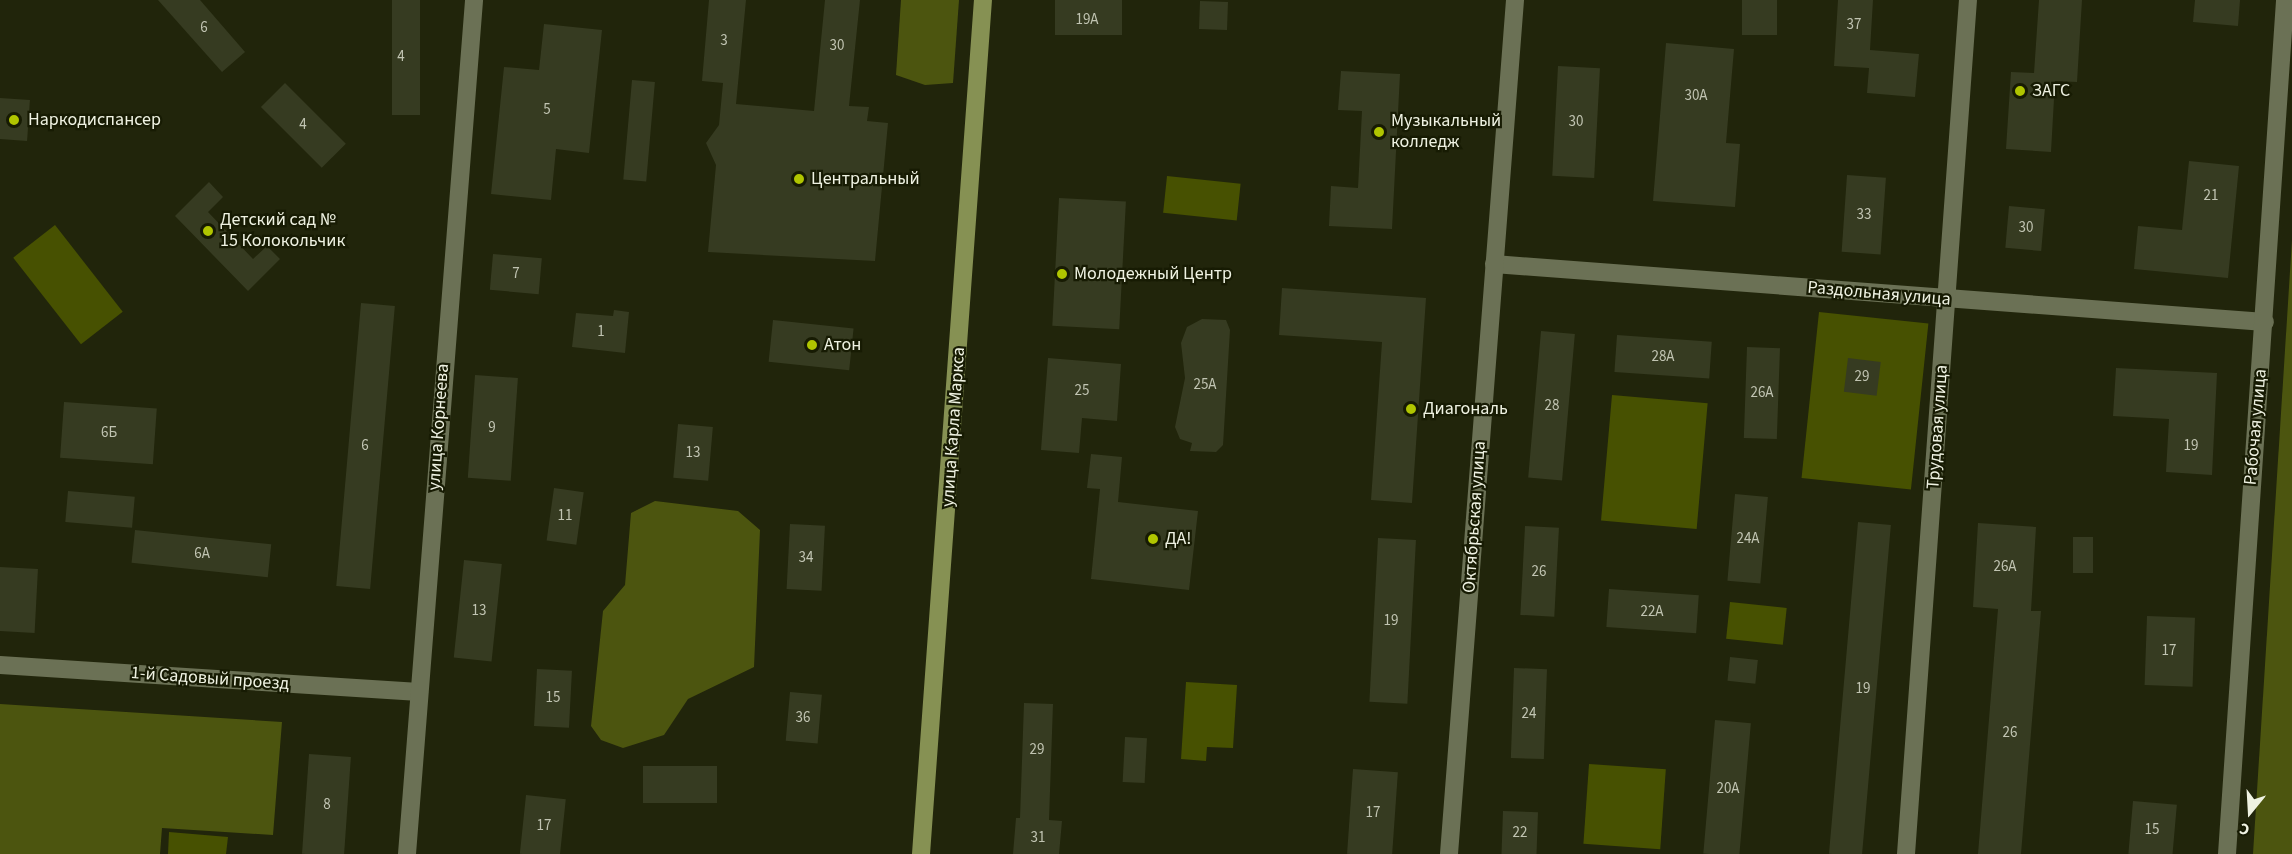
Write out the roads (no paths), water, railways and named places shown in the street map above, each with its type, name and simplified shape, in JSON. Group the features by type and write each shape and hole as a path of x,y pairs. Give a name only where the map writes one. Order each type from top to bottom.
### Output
{"main road":[{"name":"улица Карла Маркса","path":"921,854 983,0"}],"street":[{"name":"улица Корнеева","path":"407,854 474,0"},
{"name":"Октябрьская улица","path":"1449,854 1515,0"},
{"name":"Трудовая улица","path":"1906,854 1968,0"},
{"name":"Рабочая улица","path":"2227,854 2265,322 2285,0"},
{"name":"Раздольная улица","path":"1494,264 1948,300 2265,322"},
{"name":"1-й Садовый проезд","path":"0,665 419,692"}],"place":[{"name":"ЗАГС","path":"2020,91"},
{"name":"Наркодиспансер","path":"14,120"},
{"name":"Музыкальный колледж","path":"1379,132"},
{"name":"Центральный","path":"799,179"},
{"name":"Детский сад № 15 Колокольчик","path":"208,231"},
{"name":"Молодежный Центр","path":"1062,274"},
{"name":"Атон","path":"812,345"},
{"name":"Диагональ","path":"1411,409"},
{"name":"ДА!","path":"1153,539"}]}
